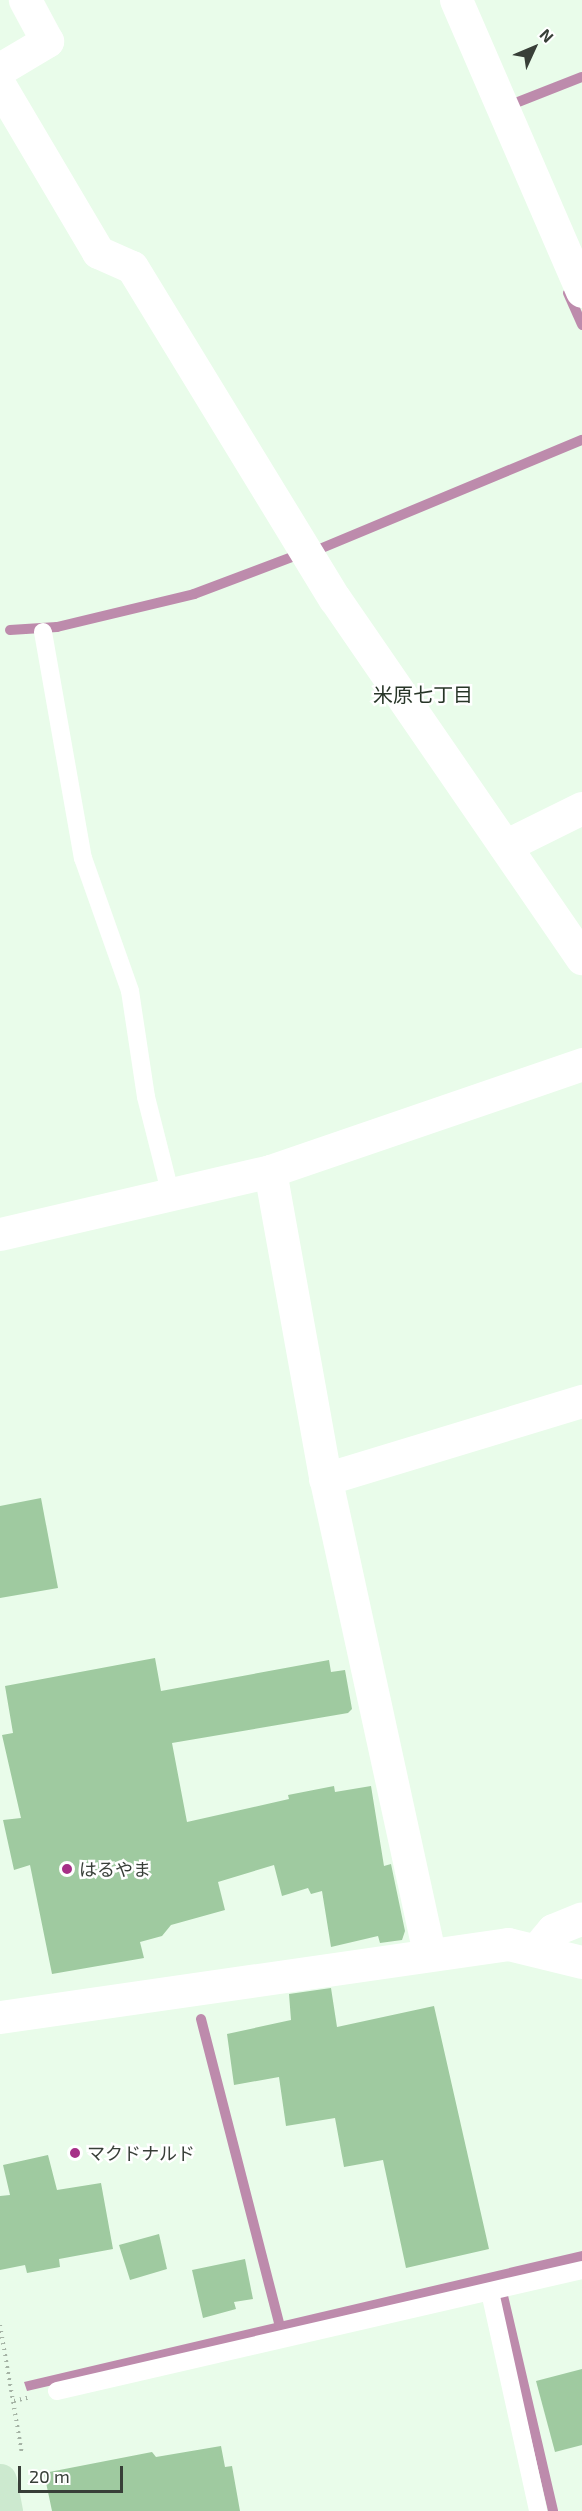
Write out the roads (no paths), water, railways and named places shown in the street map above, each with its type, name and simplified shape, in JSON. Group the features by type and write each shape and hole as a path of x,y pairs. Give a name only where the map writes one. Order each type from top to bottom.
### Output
{"main road":[{"path":"6,2511 12,2474"}],"street":[{"path":"0,69 47,41 26,0"},
{"path":"456,0 582,291"},
{"path":"0,86 98,252 132,267 335,599 582,958"},
{"path":"505,846 582,808"},
{"path":"0,1234 171,1196 270,1171 582,1064"},
{"path":"270,1171 326,1479 429,1952"},
{"path":"326,1479 582,1401"},
{"path":"536,1950 553,1930 582,1918"},
{"path":"0,2017 429,1952 508,1944 582,1962"}],"lane":[{"path":"43,632 82,858 130,992 146,1097 171,1196"},
{"path":"57,2391 582,2270"},
{"path":"490,2292 538,2511"}],"waterway":[{"path":"513,104 582,77"},
{"path":"568,293 582,325"},
{"path":"322,548 582,440"},
{"path":"10,630 57,627 194,594 297,555"},
{"path":"201,2019 280,2326"},
{"path":"500,2283 553,2511"}],"place":[{"name":"はるやま","path":"67,1869"},
{"name":"マクドナルド","path":"75,2153"}],"district":[{"name":"米原七丁目","path":"423,694"}]}
